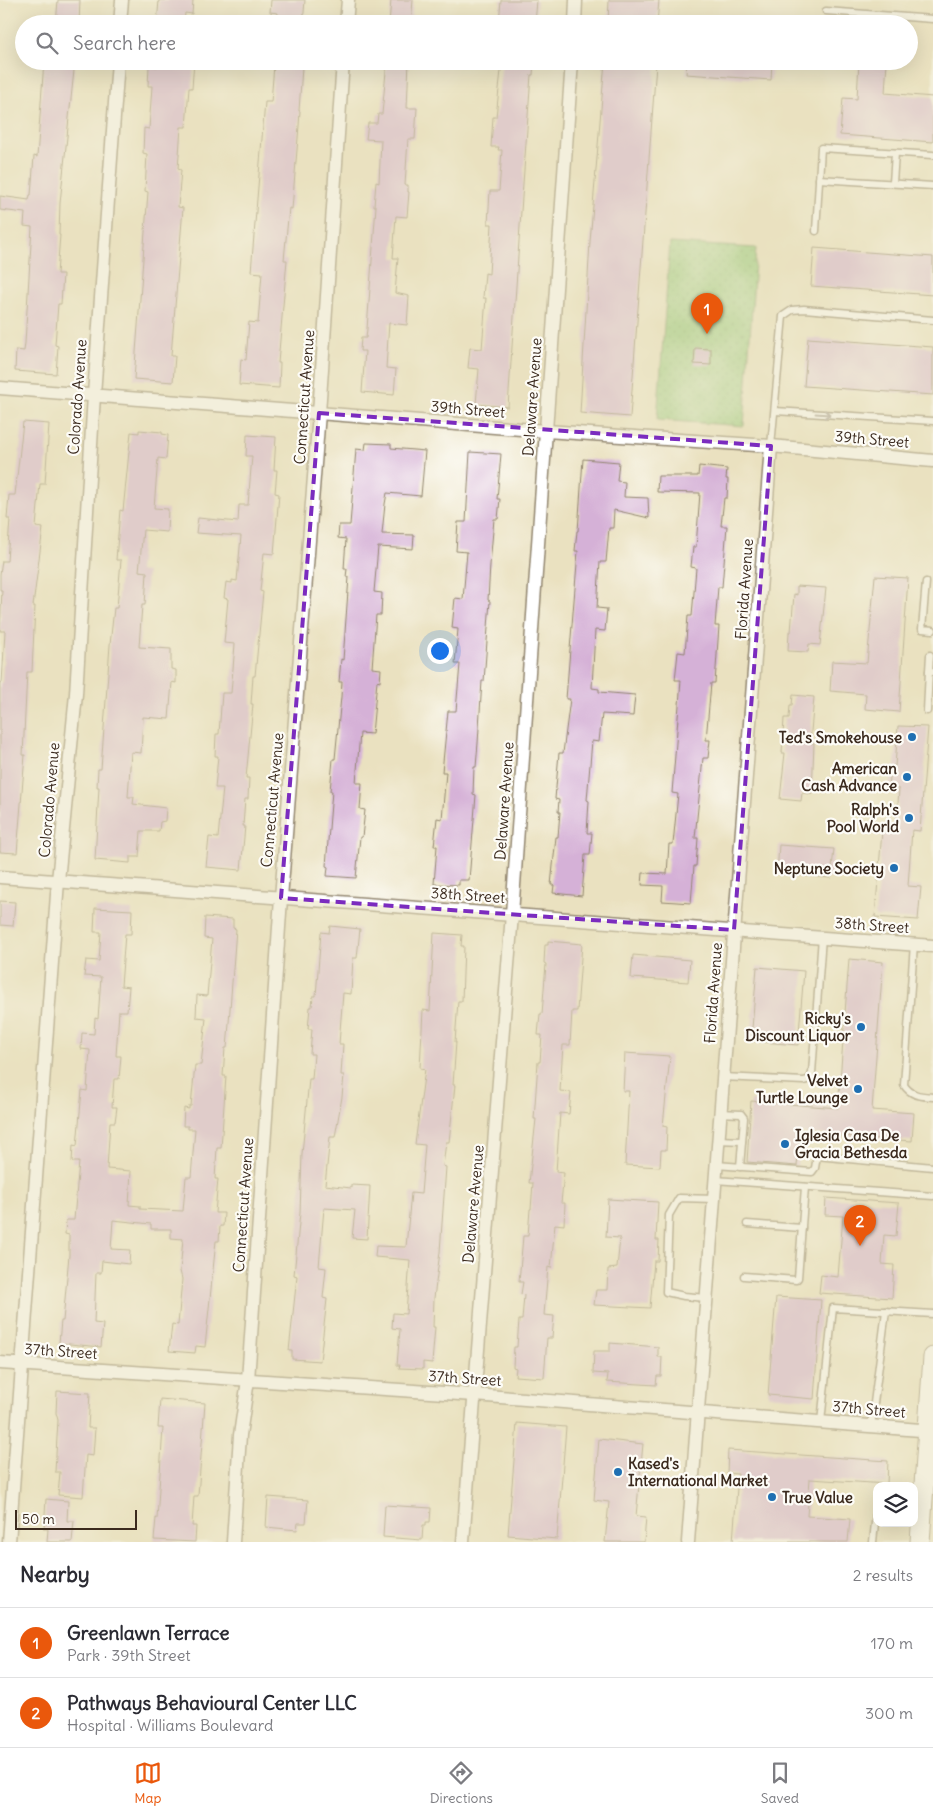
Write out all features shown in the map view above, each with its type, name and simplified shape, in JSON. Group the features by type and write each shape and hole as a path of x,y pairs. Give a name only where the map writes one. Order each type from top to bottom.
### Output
{"main road":[{"path":"920,1542 918,1507 930,1431 933,1358"}],"street":[{"path":"121,15 122,0"},
{"path":"347,15 348,0"},
{"path":"575,15 576,0"},
{"name":"Colorado Avenue","path":"9,1542 58,882 76,694 94,395 117,70"},
{"name":"Connecticut Avenue","path":"232,1542 240,1435 248,1380 281,898 343,70"},
{"name":"Delaware Avenue","path":"463,1542 512,914 571,70"},
{"name":"39th Street","path":"0,388 546,431 771,446 933,461"},
{"name":"Florida Avenue","path":"688,1542 771,446"},
{"name":"38th Street","path":"0,877 933,946"},
{"name":"37th Street","path":"0,1363 474,1395 930,1431"}],"lane":[{"path":"826,11 880,15"},
{"path":"918,18 933,19"},
{"path":"816,231 821,148 933,155"},
{"path":"893,184 895,153"},
{"path":"819,179 933,186"},
{"path":"771,446 783,316 792,310 804,309 933,320"},
{"path":"775,411 933,421"},
{"path":"926,582 922,629 933,630"},
{"path":"926,711 931,672 930,655"},
{"path":"722,1077 804,1081 810,1078 812,1073 822,937"},
{"path":"914,944 904,1085 908,1092 915,1095 933,1097"},
{"path":"720,1113 741,1114 744,1118 740,1167"},
{"path":"718,1140 742,1141"},
{"path":"716,1165 812,1172 815,1168 816,1156 933,1166"},
{"path":"715,1180 933,1196"},
{"path":"744,1276 796,1280 798,1278 805,1187"},
{"path":"706,1298 666,1292 669,1215 679,1198 714,1199"},
{"path":"747,1224 802,1228"},
{"path":"821,1422 833,1308 933,1314"},
{"path":"871,1426 886,1311"},
{"path":"874,1542 875,1527"}],"highlighted area":[{"path":"319,413 771,446 734,930 281,898"}],"green space":[{"path":"670,243 756,248 744,426 657,420"}],"building":[{"path":"58,0 80,0 79,15 57,15"},
{"path":"159,0 193,0 192,14 158,15"},
{"path":"271,0 305,0 304,15 278,15 278,13 270,12"},
{"path":"391,0 413,0 412,15 390,15"},
{"path":"501,0 537,0 536,15 500,15"},
{"path":"609,0 659,0 658,15 608,15"},
{"path":"43,70 74,70 60,203 57,274 63,274 61,304 58,304 55,345 58,346 56,374 15,371 16,350 24,351 25,343 32,227 24,226 25,213 0,210 0,196 29,200 34,156 37,157"},
{"path":"149,70 193,70 192,88 189,88 186,127 181,127 178,169 181,170 178,207 183,208 171,356 175,356 173,382 134,379 148,192 145,191 147,154 143,153 144,128 149,129 152,86 148,86"},
{"path":"274,70 302,70 292,209 289,208 284,260 287,260 278,363 280,363 279,388 239,385 241,359 246,360 249,322 258,323 262,273 251,272 265,102 271,102"},
{"path":"386,70 409,70 407,108 417,108 415,139 408,139 405,185 408,185 409,192 407,217 396,216 393,258 398,258 395,293 409,296 407,325 389,323 386,368 396,369 394,395 362,392 365,351 360,351 361,338 366,338 367,329 376,206 374,206 376,182 379,183 381,140 366,139 368,123 377,123 378,114 382,114"},
{"path":"501,70 533,70 533,75 531,75 508,407 476,404 479,369 468,368 470,348 482,349 486,298 483,298 485,273 489,274 492,224 488,224 490,191 499,191 502,150 498,150 499,147 491,147 493,117 496,117"},
{"path":"604,70 656,70 630,417 580,413 590,242"},
{"path":"686,70 772,70 771,80 686,74"},
{"path":"859,70 886,70 885,93 933,97 933,142 840,135 843,98 857,99"},
{"path":"814,248 933,257 933,295 811,286"},
{"path":"808,338 933,347 933,395 804,386"},
{"path":"695,348 711,349 711,365 694,364"},
{"path":"23,422 49,424 45,484 40,484 36,527 43,528 33,606 35,606 32,672 27,672 23,755 25,755 17,853 0,852 0,682 2,683 5,631 0,631 2,590 0,590 0,574 2,561 7,561 10,519 7,519 9,495 15,495"},
{"path":"139,430 162,432 162,434 168,435 166,459 158,458 154,508 168,509 167,532 143,530 139,571 147,572 145,605 142,605 139,647 171,649 171,669 176,670 176,683 172,682 169,719 143,717 141,753 131,752 128,797 134,797 133,804 166,808 165,821 160,822 159,831 141,831 139,857 130,857 130,863 95,860 99,787 97,787 98,769 101,769 110,645 114,608 117,608 121,560 116,560 120,510 123,511 131,432 139,433"},
{"path":"247,435 276,437 274,470 277,470 275,493 279,494 274,554 264,553 260,591 263,592 255,676 253,676 251,704 253,704 246,778 249,778 248,799 245,799 243,826 245,826 241,870 206,867 209,837 218,838 223,788 215,788 218,756 215,756 216,734 219,734 222,693 231,693 235,644 224,643 228,599 224,598 226,582 232,583 232,580 237,581 241,536 196,533 198,518 238,522 239,505 248,505 252,456 246,456"},
{"path":"366,443 391,444 391,448 425,451 421,496 387,493 385,504 382,534 414,535 413,549 378,547 374,592 382,593 381,615 376,615 372,668 381,669 380,682 377,681 372,734 360,733 356,783 362,783 360,809 365,810 356,878 327,876 328,867 326,866 332,791 330,791 341,697 342,682 339,682 341,659 343,660 349,577 346,577 347,569 344,569 346,539 338,538 339,525 350,525 356,449 365,450"},
{"path":"470,452 501,454 497,499 500,499 498,519 494,519 484,681 482,681 476,767 474,767 473,794 476,795 469,880 459,880 459,885 434,884 437,846 434,846 437,818 442,819 446,772 442,772 448,711 456,711 460,664 455,664 458,629 452,628 455,598 463,599 467,552 456,551 458,522 466,522"},
{"path":"583,459 619,462 617,481 625,482 624,497 648,498 649,518 614,510 613,528 609,528 606,562 600,562 597,608 607,609 605,631 595,630 592,688 599,689 599,692 635,695 633,716 602,714 599,742 592,741 587,800 589,801 587,833 592,833 590,855 585,855 582,896 553,893 554,885 551,885 560,812 558,812 559,800 555,799 559,753 563,753 570,699 566,699 578,551 575,551"},
{"path":"699,466 727,469 726,479 728,479 727,498 724,498 721,526 727,526 722,587 718,587 715,626 719,626 715,683 711,683 706,740 710,740 708,758 703,758 695,838 698,838 696,866 694,866 691,903 662,901 663,886 642,885 643,873 667,874 669,844 673,844 678,794 672,793 681,680 675,680 678,652 685,653 688,616 692,616 696,568 691,567 693,547 696,547 700,493 657,492 658,476 698,476"},
{"path":"875,576 908,578 899,712 865,709 866,694 830,691 832,661 867,663"},
{"path":"797,586 826,588 820,645 809,644 808,652 788,651 794,594 797,595"},
{"path":"793,695 814,697 810,743 814,743 812,794 802,793 801,801 780,799 785,753 782,753 784,718 789,718"},
{"path":"898,726 928,727 920,831 912,830 908,886 921,887 918,920 875,917 882,831 896,832 899,789 889,788 891,766 895,766"},
{"path":"779,845 834,849 831,878 777,874"},
{"path":"0,901 15,902 13,926 0,925"},
{"path":"95,908 132,910 131,934 125,934 121,986 129,987 127,1011 119,1011 116,1056 121,1056 119,1079 114,1079 112,1107 117,1107 115,1122 110,1122 107,1169 131,1171 129,1205 140,1206 140,1209 183,1211 186,1177 191,1177 195,1129 188,1129 188,1126 183,1126 184,1108 189,1109 189,1106 191,1106 195,1065 201,1065 206,1018 196,1017 197,995 207,996 212,939 204,938 205,917 233,919 233,928 236,929 227,1048 225,1048 223,1076 226,1076 221,1148 217,1148 215,1179 218,1179 215,1213 224,1213 223,1226 220,1226 219,1241 216,1241 205,1347 196,1346 195,1353 169,1351 172,1324 178,1325 183,1239 171,1238 171,1229 151,1229 151,1224 113,1220 111,1249 130,1250 129,1264 102,1261 101,1273 96,1273 94,1323 103,1324 101,1347 59,1343 69,1255 69,1235 65,1234 66,1220 74,1220 79,1162 72,1162 73,1145 77,1146 82,1090 87,1091 90,1050 81,1049 82,1033 94,1034 95,1018 98,1019 101,977 84,976 86,960 99,961 101,932 94,932"},
{"path":"330,926 360,929 357,958 353,958 351,994 343,993 339,1044 343,1044 341,1075 344,1075 342,1097 335,1137 330,1137 325,1185 351,1188 351,1185 370,1186 367,1239 352,1238 355,1210 324,1208 319,1267 326,1268 323,1298 327,1299 320,1361 292,1359 292,1351 289,1351 297,1276 294,1275 300,1213 302,1154 309,1079 312,1079 314,1054 310,1054 312,1029 308,1029 310,1007 312,1007 313,996 316,996 321,932 329,933"},
{"path":"434,933 462,935 461,946 464,946 462,1001 458,1001 453,1085 455,1085 449,1142 446,1142 443,1166 446,1167 440,1252 434,1298 433,1327 435,1327 432,1363 423,1362 423,1369 399,1368 400,1365 397,1365 400,1329 392,1328 393,1313 406,1314 410,1260 375,1257 376,1246 406,1247 411,1193 421,1194 425,1145 415,1144 425,1069 420,1068 423,1010 430,1011"},
{"path":"548,941 582,944 577,1011 572,1011 570,1045 563,1045 560,1091 571,1092 569,1114 560,1113 556,1172 564,1173 561,1203 565,1203 564,1225 555,1224 551,1268 548,1267 544,1315 554,1316 552,1338 547,1338 544,1378 515,1376 516,1368 513,1367 514,1347 517,1347 519,1320 522,1320 524,1295 521,1294 523,1282 519,1282 523,1236 528,1236 531,1209 533,1183 529,1183 536,1119 534,1119 538,1062 540,1062 542,1035 538,1035 540,1014 542,1014 546,964 544,963 545,945 548,945"},
{"path":"633,955 690,960 688,982 631,978"},
{"path":"849,959 883,962 872,1110 914,1113 912,1141 800,1133 797,1166 747,1162 751,1101 838,1108"},
{"path":"757,967 804,971 798,1045 751,1041"},
{"path":"625,1053 670,1056 663,1126 667,1127 666,1150 661,1150 660,1167 625,1165 629,1091 623,1091"},
{"path":"826,1198 899,1203 896,1236 884,1235 882,1264 894,1265 892,1298 819,1293 821,1275 838,1277 843,1216 825,1215"},
{"path":"608,1199 658,1202 656,1240 659,1240 658,1261 654,1261 650,1308 594,1305 596,1290 607,1290 608,1269 617,1268 620,1238 606,1237"},
{"path":"776,1297 821,1300 814,1399 768,1395"},
{"path":"610,1343 658,1347 658,1357 662,1357 661,1376 657,1376 656,1385 607,1382 608,1374 593,1373 594,1351 610,1351"},
{"path":"57,1391 90,1393 88,1428 95,1428 93,1456 86,1455 83,1497 58,1495 60,1472 55,1472 58,1420 56,1413"},
{"path":"160,1399 205,1403 198,1496 194,1496 192,1526 196,1526 195,1542 154,1540 163,1428 158,1428"},
{"path":"517,1423 566,1427 557,1539 508,1535"},
{"name":"Kased's International Market","path":"599,1439 643,1444 636,1516 646,1517 644,1542 605,1542 609,1502 594,1500"},
{"name":"True Value","path":"728,1450 888,1461 887,1482 873,1483 810,1479 807,1516 850,1519 848,1542 733,1542 738,1474 727,1473"},
{"path":"268,1497 308,1500 306,1523 298,1523 297,1530 266,1527"},
{"path":"46,1499 68,1501 67,1521 74,1521 72,1542 47,1542 48,1529 44,1529"},
{"path":"385,1505 431,1508 430,1522 426,1522 426,1525 423,1525 422,1540 383,1537"}],"place":[{"name":"Greenlawn Terrace","path":"707,334"},
{"name":"Ted's Smokehouse","path":"912,737"},
{"name":"American Cash Advance","path":"907,777"},
{"name":"Ralph's Pool World","path":"909,818"},
{"name":"Neptune Society","path":"894,868"},
{"name":"Ricky's Discount Liquor","path":"861,1027"},
{"name":"Velvet Turtle Lounge","path":"858,1089"},
{"name":"Iglesia Casa De Gracia Bethesda","path":"785,1144"},
{"name":"Pathways Behavioural Center LLC","path":"860,1246"},
{"name":"Kased's International Market","path":"618,1472"},
{"name":"True Value","path":"772,1497"}]}
